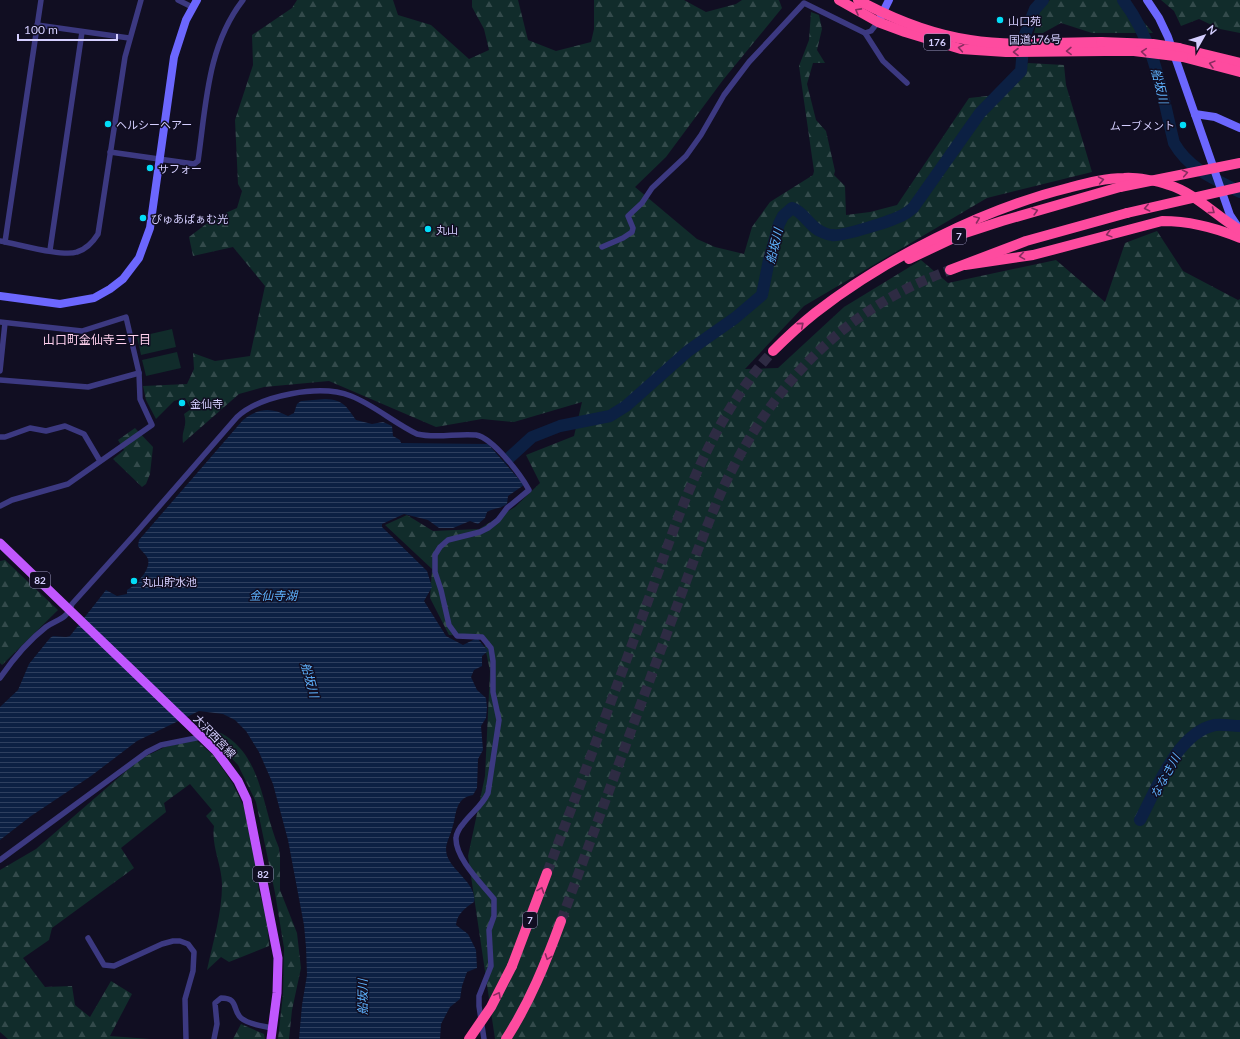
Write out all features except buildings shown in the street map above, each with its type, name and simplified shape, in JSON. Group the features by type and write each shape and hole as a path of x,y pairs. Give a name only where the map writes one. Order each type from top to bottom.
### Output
{"highway":[{"name":"国道176号","path":"839,0 880,17"},
{"name":"国道176号","path":"858,0 880,17 905,32 961,48 1103,46 1134,51 1181,53 1240,63"},
{"name":"国道176号","path":"1181,53 1240,72"},
{"name":"7","path":"773,351 816,312 857,284 962,234 1120,187 1240,163"},
{"path":"857,284 919,246 976,220 1044,194 1101,180 1126,178 1169,185 1184,192 1240,230"},
{"path":"950,270 1026,241 1127,213 1240,187"},
{"path":"965,265 1032,255 1087,239 1162,221 1182,221 1205,225 1240,238"},
{"name":"7","path":"469,1039 491,1007 512,966 547,873"},
{"path":"506,1039 531,994 545,964 561,921"}],"main road":[{"name":"大沢西宮線","path":"0,542 201,737 229,766 238,781 247,800 278,958 277,993 271,1039"}],"street":[{"path":"41,0 3,242 50,250 77,252 90,245 98,234 129,38 142,0"},
{"path":"0,296 45,303 73,303 94,298 110,289 123,279 139,258 146,244 174,57 194,3 178,0"},
{"path":"110,152 194,164 198,162 214,59 226,26 243,0"},
{"path":"865,32 871,31 889,0"},
{"path":"1147,0 1159,18 1168,37 1230,215 1240,230"},
{"path":"602,247 623,238 632,232 633,228 628,216 642,203 652,188 686,156 701,135 724,95 749,62 804,3 865,32 883,61 907,83"},
{"path":"37,25 129,38"},
{"path":"50,250 82,32"},
{"path":"1195,114 1215,117 1240,128"},
{"path":"1226,203 1240,222"},
{"path":"0,371 2,323 82,331 126,317 139,373 140,399 152,425 68,484 12,500 0,506"},
{"path":"0,380 88,387 139,373"},
{"path":"0,678 14,657 47,627 60,620 70,609 72,604 237,417 247,408 277,397 306,391 320,391 350,395 417,434 429,437 475,435 486,439 495,446 525,482 529,490 507,508 498,520 488,528 480,532 448,540 440,547 435,558 435,572 441,590 449,625 457,636 482,637 491,648 493,661 493,692 499,720 488,793 484,801 463,824 456,836 458,848 463,861 494,899 496,906 489,930 491,966 479,996 484,1039"},
{"path":"0,437 30,428 46,431 65,426 84,434 100,461"},
{"path":"0,860 146,752 161,745 201,737"},
{"path":"88,938 104,965 114,966 162,944 180,941 188,944 194,952 193,971 185,999 186,1039"},
{"path":"214,1039 216,1034 215,1003 221,998 228,998 235,1004 237,1013 242,1019 272,1028"}],"green space":[{"path":"297,0 393,0 398,15 431,25 469,59 489,50 484,29 472,7 472,0 518,0 528,40 556,51 591,42 594,29 594,0 684,0 706,12 736,4 742,0 779,0 782,8 723,80 666,157 635,187 697,239 715,247 744,254 752,227 770,202 813,175 814,171 799,66 809,40 811,12 819,15 822,29 817,50 825,63 813,63 807,84 816,120 826,131 835,171 834,175 845,186 846,215 870,212 897,205 969,98 1005,94 1028,63 1064,65 1066,85 1092,172 987,198 804,306 745,369 778,368 844,307 921,260 948,283 1056,260 1105,302 1125,243 1157,231 1183,271 1238,300 1240,299 1240,1039 495,1039 468,856 485,776 490,671 483,637 449,635 430,598 432,569 385,525 407,515 433,531 479,529 515,507 540,483 526,455 574,436 582,402 514,422 482,419 436,427 329,381 264,387 239,394 183,443 185,422 184,414 191,409 185,398 174,401 156,419 146,400 143,386 187,384 194,369 193,353 215,361 250,356 265,286 233,247 193,256 189,237 214,218 237,208 242,191 238,184 235,120 253,65 252,35 292,8"},
{"path":"1050,0 1125,0 1153,33 1092,33 1061,23 1043,33 1034,33 1040,8"},
{"path":"1161,0 1240,0 1240,33 1220,29 1199,19 1181,26 1174,11"},
{"path":"172,329 176,347 141,355 137,337"},
{"path":"177,352 181,368 146,376 142,360"},
{"path":"135,428 153,447 150,474 146,484 142,487 113,459 124,450 118,440"},
{"path":"5,560 58,610 2,665 0,663 0,561"},
{"path":"201,726 221,733 237,744 248,758 262,792 272,830 279,848 280,890 297,933 301,968 292,1010 289,1039 278,1039 283,994 284,948 275,893 256,802 238,765"},
{"path":"196,740 214,756 233,784 244,807 259,891 267,919 269,946 229,962 221,957 207,970 219,917 222,896 222,878 215,848 213,833 214,826 206,816 212,810 190,784 164,803 166,812 121,848 134,868 52,928 49,940 23,958 45,987 72,986 75,1005 90,1017 111,981 132,994 110,1036 150,1039 8,1039 0,1032 0,870 36,849 140,759 165,747"},
{"path":"241,1024 264,1034 265,1039 233,1039"}],"water":[{"name":"金仙寺湖","path":"325,399 341,402 356,420 372,424 383,422 392,426 393,436 400,440 401,443 488,444 524,485 508,496 507,504 487,512 485,518 478,524 470,521 453,528 439,528 428,520 404,514 382,524 382,527 427,571 432,587 424,601 446,636 463,645 477,638 488,651 482,656 482,666 474,670 471,677 477,690 486,698 487,708 486,718 481,726 483,750 478,759 477,788 473,795 467,797 459,803 446,850 451,864 469,885 474,896 474,902 460,914 456,925 468,934 476,950 477,968 467,972 462,986 460,999 450,1007 441,1024 440,1039 299,1039 302,1005 307,975 306,947 304,925 288,840 273,784 259,752 246,731 235,720 223,714 199,711 137,741 91,776 31,816 0,840 0,707 18,690 29,664 50,638 53,636 70,636 106,590 117,596 127,594 127,590 142,577 147,568 148,559 138,546 139,540 243,420 254,413 265,410 276,411 288,416 294,413 297,404 301,401"}],"waterway":[{"name":"船坂川","path":"509,458 532,437 560,426 610,416 626,406 688,351 735,318 762,295 769,260 779,224 783,216 792,208 800,213 816,229 832,235 856,231 879,224 903,215 913,208 980,113 1021,71 1024,37 1035,9 1043,0"},
{"name":"船坂川","path":"1123,0 1134,16 1150,51 1161,87 1174,143 1180,152 1195,167 1212,178 1240,192"},
{"name":"ななき川","path":"1140,820 1170,764 1179,750 1190,739 1202,730 1215,725 1240,726"}],"tunnel":[{"path":"561,921 695,557 722,490 752,434 773,403 797,374 822,348 850,324 881,303 914,285 950,270"},
{"path":"547,873 669,543 696,475 711,442 729,410 750,379 773,351"}],"place":[{"name":"山口苑","path":"1000,20"},
{"name":"ヘルシーヘアー","path":"108,124"},
{"name":"ムーブメント","path":"1183,125"},
{"name":"サフォー","path":"150,168"},
{"name":"ぴゅあぱぁむ光","path":"143,218"},
{"name":"丸山","path":"428,229"},
{"name":"金仙寺","path":"182,403"},
{"name":"丸山貯水池","path":"134,581"}],"district":[{"name":"山口町金仙寺三丁目","path":"97,339"}]}
